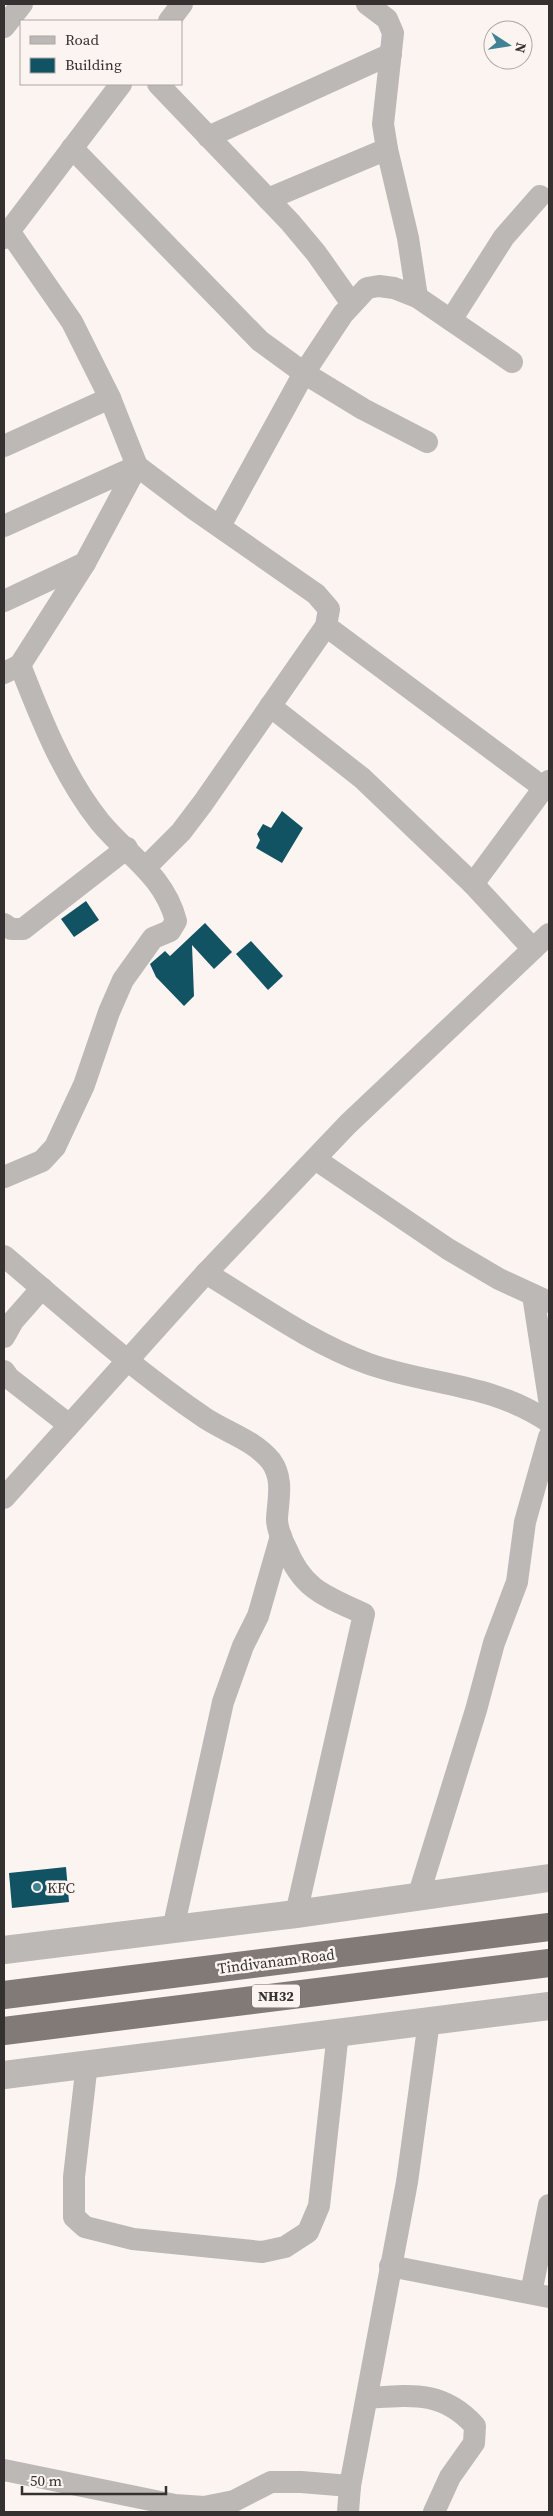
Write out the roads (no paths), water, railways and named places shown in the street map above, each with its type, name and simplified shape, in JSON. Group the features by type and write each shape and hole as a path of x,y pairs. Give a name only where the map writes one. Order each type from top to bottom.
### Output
{"highway":[{"name":"Tindivanam Road","path":"4,1995 549,1927"},
{"name":"NH32","path":"4,2031 549,1963"}],"street":[{"path":"4,27 22,4"},
{"path":"170,20 182,4"},
{"path":"367,4 387,19 393,33 383,124 408,238 417,297"},
{"path":"208,137 391,54"},
{"path":"121,85 6,235 72,322 110,398 137,466 316,594 329,609 326,626 193,817 181,832 146,866"},
{"path":"159,85 268,199 316,253 352,304"},
{"path":"72,148 260,341 304,373 392,426 427,442"},
{"path":"268,199 387,149"},
{"path":"451,320 504,237 540,196"},
{"path":"220,526 304,373 352,304 367,288 379,286 394,288 417,297 512,362"},
{"path":"4,446 110,398"},
{"path":"4,526 137,466"},
{"path":"4,1177 42,1161 55,1147 84,1085 108,1012 123,980 153,938 170,931 176,921 173,908 146,866 101,822 77,788 37,710 12,669 85,563 137,466"},
{"path":"4,602 85,563"},
{"path":"326,626 547,784 474,884"},
{"path":"270,706 362,778 474,884 533,950"},
{"path":"4,924 10,929 23,929 127,848"},
{"path":"4,1498 68,1424 348,1124 549,934"},
{"path":"315,1159 448,1249 499,1279 541,1299 549,1400"},
{"path":"4,1256 128,1359 205,1418 243,1438 270,1460 278,1474 280,1501 277,1521 280,1536 302,1579 322,1594 364,1614 296,1914"},
{"path":"206,1274 313,1338 370,1364 500,1396 527,1407 549,1422"},
{"path":"4,1337 13,1321 42,1288"},
{"path":"4,1371 9,1378 68,1424"},
{"path":"418,1897 476,1710 494,1643 517,1582 525,1522 549,1438"},
{"path":"173,1929 222,1702 243,1646 258,1616 280,1536"},
{"path":"4,1950 296,1914 549,1878"},
{"path":"4,2075 549,2006"},
{"path":"348,2512 350,2486 407,2182 429,2020"},
{"path":"87,2063 74,2177 74,2217 85,2227 133,2239 262,2252 285,2247 308,2232 319,2206 338,2032"},
{"path":"390,2266 540,2295 549,2205"},
{"path":"367,2398 427,2397 446,2403 461,2411 475,2426 474,2443 450,2477 434,2512"},
{"path":"4,2470 175,2505 204,2507 233,2507 271,2482 301,2482 350,2486"}],"place":[{"name":"KFC","path":"37,1887"}]}
